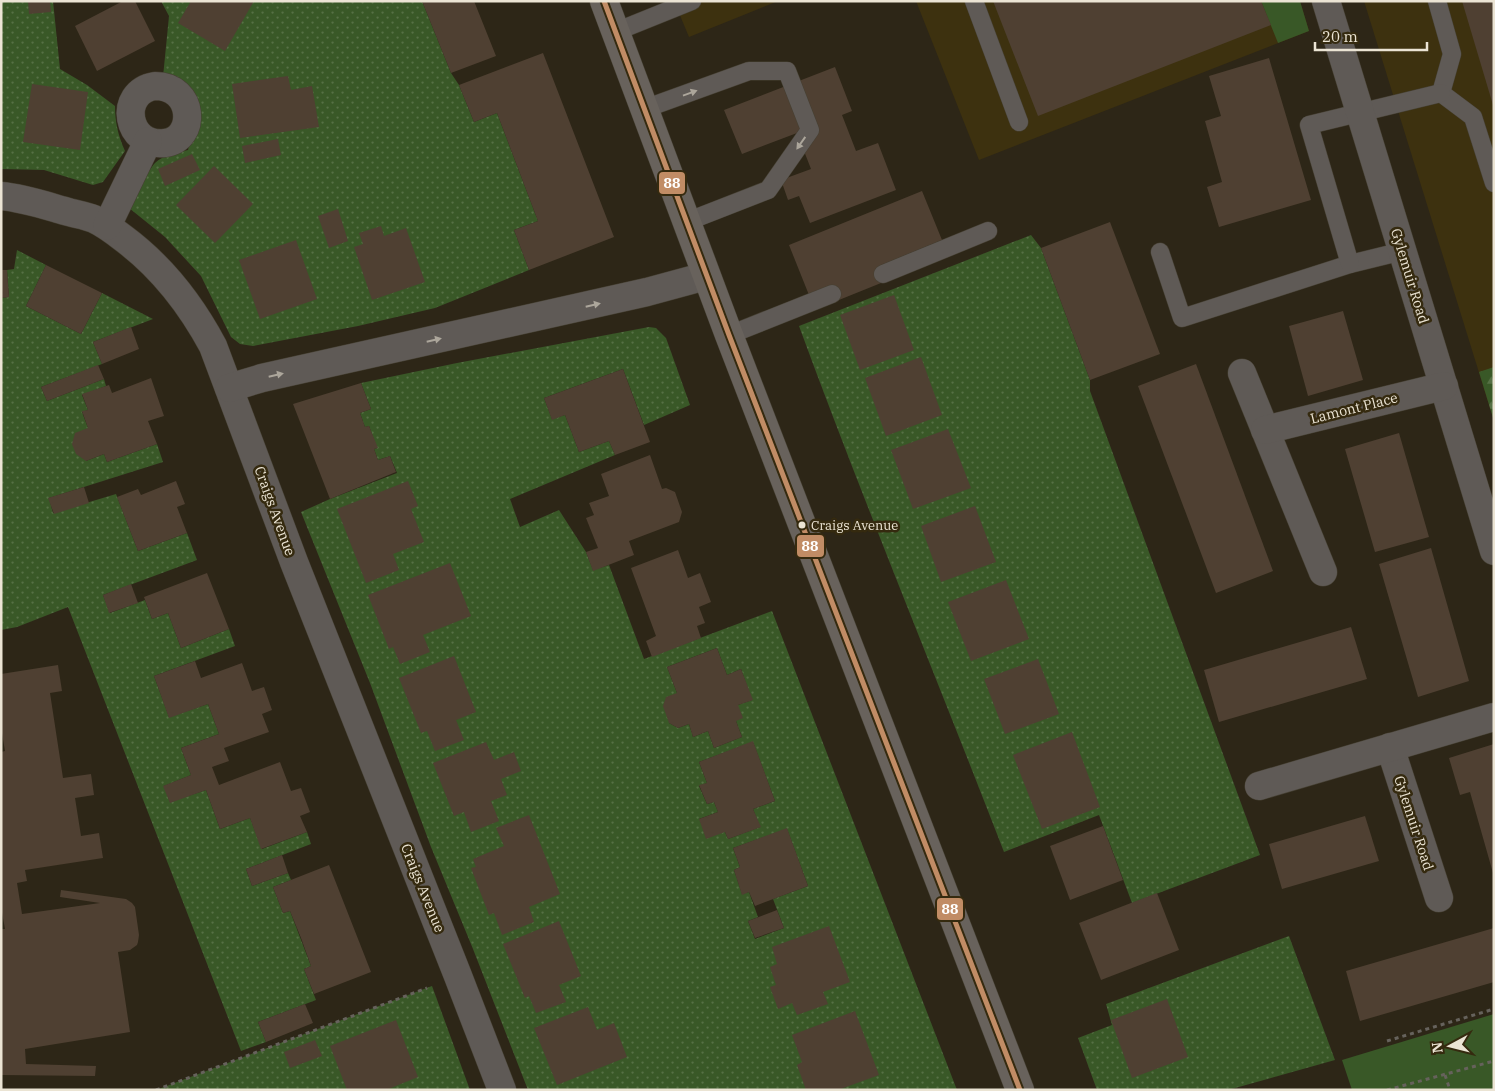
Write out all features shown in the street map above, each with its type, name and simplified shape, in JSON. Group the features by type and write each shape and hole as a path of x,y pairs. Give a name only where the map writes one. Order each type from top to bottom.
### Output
{"main road":[{"path":"604,1 706,276 1020,1090"}],"street":[{"name":"Gylemuir Road","path":"1326,1 1444,386 1484,485 1494,551"},
{"path":"107,226 148,141"},
{"name":"Craigs Avenue","path":"1,196 44,204 92,218 107,226 160,269 197,317 213,346 294,562 502,1090"},
{"path":"229,388 262,378 647,292 706,276"},
{"path":"1242,373 1323,572"},
{"name":"Lamont Place","path":"1265,430 1444,386"},
{"path":"1259,786 1494,717"},
{"name":"Gylemuir Road","path":"1390,747 1439,898"}],"lane":[{"path":"615,32 692,1"},
{"path":"974,1 1019,122"},
{"path":"1437,1 1452,54 1441,93"},
{"path":"644,109 749,71 787,71 810,130 768,190 686,222"},
{"path":"1350,264 1310,125 1441,93"},
{"path":"1441,93 1473,117 1494,183"},
{"path":"883,274 988,232"},
{"path":"1160,252 1182,318 1350,264 1403,251"},
{"path":"729,335 832,294"}],"path":[{"path":"156,1090 458,976"},
{"path":"1387,1040 1494,1009"},
{"path":"1387,1090 1494,1061"},
{"path":"1445,1074 1450,1090"}],"shaded area":[{"path":"674,1 778,1 689,37"},
{"path":"916,1 1300,1 1309,31 979,160"},
{"path":"1364,1 1494,1 1494,421"}],"green space":[{"path":"1,1 53,1 60,69 87,85 115,106 117,128 125,151 103,182 93,185 44,170 1,169"},
{"path":"161,1 422,1 451,73 459,85 474,122 497,113 538,221 514,230 529,270 435,308 358,326 253,346 240,344 231,337 201,276 165,237 129,208 141,184 155,163 166,156 188,150 190,143 163,77 169,16"},
{"path":"1261,1 1300,1 1309,31 1278,43"},
{"path":"1031,235 1041,248 1090,380 1090,391 1260,855 1132,903 1099,815 1004,852 799,326"},
{"path":"17,250 46,265 26,306 81,334 102,293 153,319 93,342 102,364 41,387 47,401 104,379 106,386 82,395 88,410 82,412 88,428 86,461 104,454 107,462 157,444 163,462 49,498 53,513 116,494 138,551 187,533 197,560 103,595 110,613 145,600 152,619 168,613 181,648 229,629 235,646 154,676 169,717 208,704 219,734 181,748 191,775 164,786 170,802 206,790 220,829 250,818 262,849 307,832 311,844 246,869 252,886 288,873 291,880 273,887 283,913 290,911 311,966 304,969 316,1000 258,1022 266,1042 241,1051 68,607 17,627 1,630 1,298 9,297 7,270 14,269"},
{"path":"649,327 656,328 666,338 690,405 644,425 623,369 544,398 552,419 565,415 579,452 609,441 615,455 510,499 520,527 559,510 586,552 593,570 609,565 644,659 772,611 957,1090 528,1090 431,847 370,683 301,512 397,473 390,456 378,460 374,449 377,448 369,426 365,427 360,413 371,409 361,383","holes":["717,648 727,675 741,669 752,700 738,705 736,721 742,737 714,748 708,731 693,737 689,724 678,728 669,723 677,693 667,667","753,742 775,801 753,809 760,827 728,839 725,832 699,819 718,812 714,802 707,804 699,786 707,783 699,762","787,829 808,886 773,899 784,928 755,939 748,921 758,917 749,892 742,894 734,870 740,867 733,848"]},
{"path":"1494,367 1494,421 1479,372"},
{"path":"1289,936 1335,1060 1228,1090 1097,1090 1078,1038 1112,1025 1106,1004"},
{"path":"432,986 470,1090 156,1090"},
{"path":"1494,1014 1494,1090 1352,1090 1342,1060"}],"building":[{"path":"28,1 50,1 51,12 29,14"},
{"path":"123,1 135,1 155,41 97,71 75,26"},
{"path":"191,1 254,1 225,51 178,23"},
{"path":"422,1 474,1 496,56 451,73"},
{"path":"993,1 1261,1 1271,25 1038,116"},
{"path":"1462,1 1494,1 1494,105 1493,105"},
{"path":"543,53 614,237 529,270 514,230 538,221 497,113 474,122 459,85"},
{"path":"1269,58 1311,200 1219,227 1207,187 1222,182 1205,121 1221,116 1209,76"},
{"path":"835,67 852,111 842,115 856,151 878,143 896,190 810,223 799,196 788,200 781,180 811,169 797,133 742,154 724,110"},
{"path":"288,76 291,90 312,86 319,127 240,138 232,84"},
{"path":"32,84 88,92 80,150 23,142"},
{"path":"278,139 281,155 245,163 242,146"},
{"path":"192,154 200,170 165,186 158,169"},
{"path":"214,166 253,204 215,243 176,205"},
{"path":"922,191 942,240 879,266 886,281 834,302 809,295 789,245"},
{"path":"338,209 348,241 329,248 318,216"},
{"path":"1110,222 1160,354 1090,380 1041,248"},
{"path":"381,226 384,236 406,228 425,282 372,300 354,247 363,244 359,233"},
{"path":"296,240 317,299 260,319 239,260"},
{"path":"46,265 102,293 81,334 26,306"},
{"path":"1,270 7,270 9,297 1,298"},
{"path":"894,295 914,350 860,370 840,315"},
{"path":"1343,311 1363,380 1308,396 1289,326"},
{"path":"131,327 139,349 102,364 93,342"},
{"path":"921,357 942,415 886,436 865,378"},
{"path":"1196,364 1273,571 1216,593 1138,386"},
{"path":"98,365 104,379 47,401 41,387"},
{"path":"623,369 650,442 615,455 609,441 579,452 565,415 552,420 544,398"},
{"path":"151,378 164,416 148,421 157,444 107,462 104,454 86,461 76,454 72,444 75,433 88,428 82,411 88,410 82,394 109,385 112,393"},
{"path":"361,383 371,409 360,413 365,427 369,426 378,448 374,449 378,460 390,456 396,472 330,499 293,404"},
{"path":"948,429 971,488 913,509 891,450"},
{"path":"1399,433 1429,537 1375,552 1345,449"},
{"path":"650,455 662,489 666,488 675,492 682,512 679,522 629,541 634,555 593,571 586,552 598,548 586,518 594,515 589,503 609,496 601,474"},
{"path":"176,481 185,504 177,507 187,533 138,551 117,497 138,489 141,495"},
{"path":"408,481 418,506 411,509 424,542 393,554 399,570 366,583 337,509"},
{"path":"84,487 89,503 54,514 48,498"},
{"path":"975,506 996,562 941,582 921,526"},
{"path":"1431,548 1469,681 1418,697 1379,564"},
{"path":"678,550 688,578 700,573 711,602 699,607 705,623 697,626 701,638 652,657 646,641 656,636 631,568"},
{"path":"450,563 471,616 423,635 430,652 400,664 393,647 389,649 368,595"},
{"path":"207,573 229,629 181,648 168,613 152,619 144,597"},
{"path":"1006,580 1029,639 971,661 948,602"},
{"path":"131,584 138,603 109,613 103,595"},
{"path":"1351,627 1367,679 1219,722 1204,670"},
{"path":"717,648 727,675 741,669 753,700 738,705 743,718 736,721 742,737 714,748 708,731 693,737 689,724 678,728 669,723 663,706 666,697 677,693 667,667"},
{"path":"454,656 476,712 456,720 464,740 435,751 427,731 421,733 399,678"},
{"path":"1038,659 1059,714 1005,734 984,679"},
{"path":"195,661 201,678 242,663 252,691 264,687 272,710 262,714 269,732 224,748 229,761 212,767 219,785 280,762 291,791 301,788 310,812 300,816 307,832 261,849 250,818 220,829 206,790 170,803 163,786 191,775 181,748 219,734 208,704 169,718 154,676"},
{"path":"58,665 62,691 50,693 63,778 91,774 94,795 75,798 81,836 99,833 103,858 25,870 27,881 17,883 22,914 100,903 60,897 61,890 126,899 132,903 135,907 139,935 138,942 130,950 118,952 130,1032 25,1049 26,1064 96,1066 95,1076 1,1075 1,929 5,929 1,907 1,752 5,751 1,727 1,674"},
{"path":"1072,732 1100,807 1042,829 1013,755"},
{"path":"753,741 775,801 753,809 761,827 728,839 725,832 706,839 699,819 718,812 714,802 707,804 699,785 707,783 699,762"},
{"path":"486,742 494,760 514,752 521,771 501,779 507,795 491,801 499,821 471,832 464,812 454,816 433,763"},
{"path":"1494,744 1493,873 1470,792 1460,795 1449,758"},
{"path":"529,815 560,894 529,907 534,922 502,935 494,913 489,915 471,868 476,867 473,859 504,846 496,828"},
{"path":"1365,816 1379,861 1282,889 1269,844"},
{"path":"1103,826 1123,880 1070,900 1050,846"},
{"path":"787,828 808,886 755,906 749,892 742,895 734,870 740,867 733,848"},
{"path":"282,855 288,873 252,886 246,869"},
{"path":"329,865 371,972 314,994 304,969 311,966 301,938 290,911 283,913 273,887"},
{"path":"1157,893 1179,950 1101,980 1079,923"},
{"path":"777,910 784,928 755,938 748,921"},
{"path":"559,921 581,976 559,985 566,1002 536,1013 529,996 525,998 503,944"},
{"path":"829,926 850,982 823,992 828,1004 797,1015 792,1003 778,1009 770,987 776,985 770,967 777,964 772,947"},
{"path":"1494,928 1494,982 1360,1021 1346,971"},
{"path":"1167,999 1188,1057 1132,1078 1111,1020"},
{"path":"305,1004 313,1023 266,1042 258,1022"},
{"path":"588,1007 597,1030 614,1023 627,1057 557,1085 534,1028"},
{"path":"855,1011 879,1075 838,1090 806,1090 797,1065 802,1062 792,1035"},
{"path":"396,1020 418,1077 386,1090 347,1090 330,1046"},
{"path":"315,1040 322,1056 290,1068 284,1052"}],"transit line":[{"name":"88","path":"604,1 729,335 1020,1090"}],"place":[{"name":"Craigs Avenue","path":"802,525"}]}
